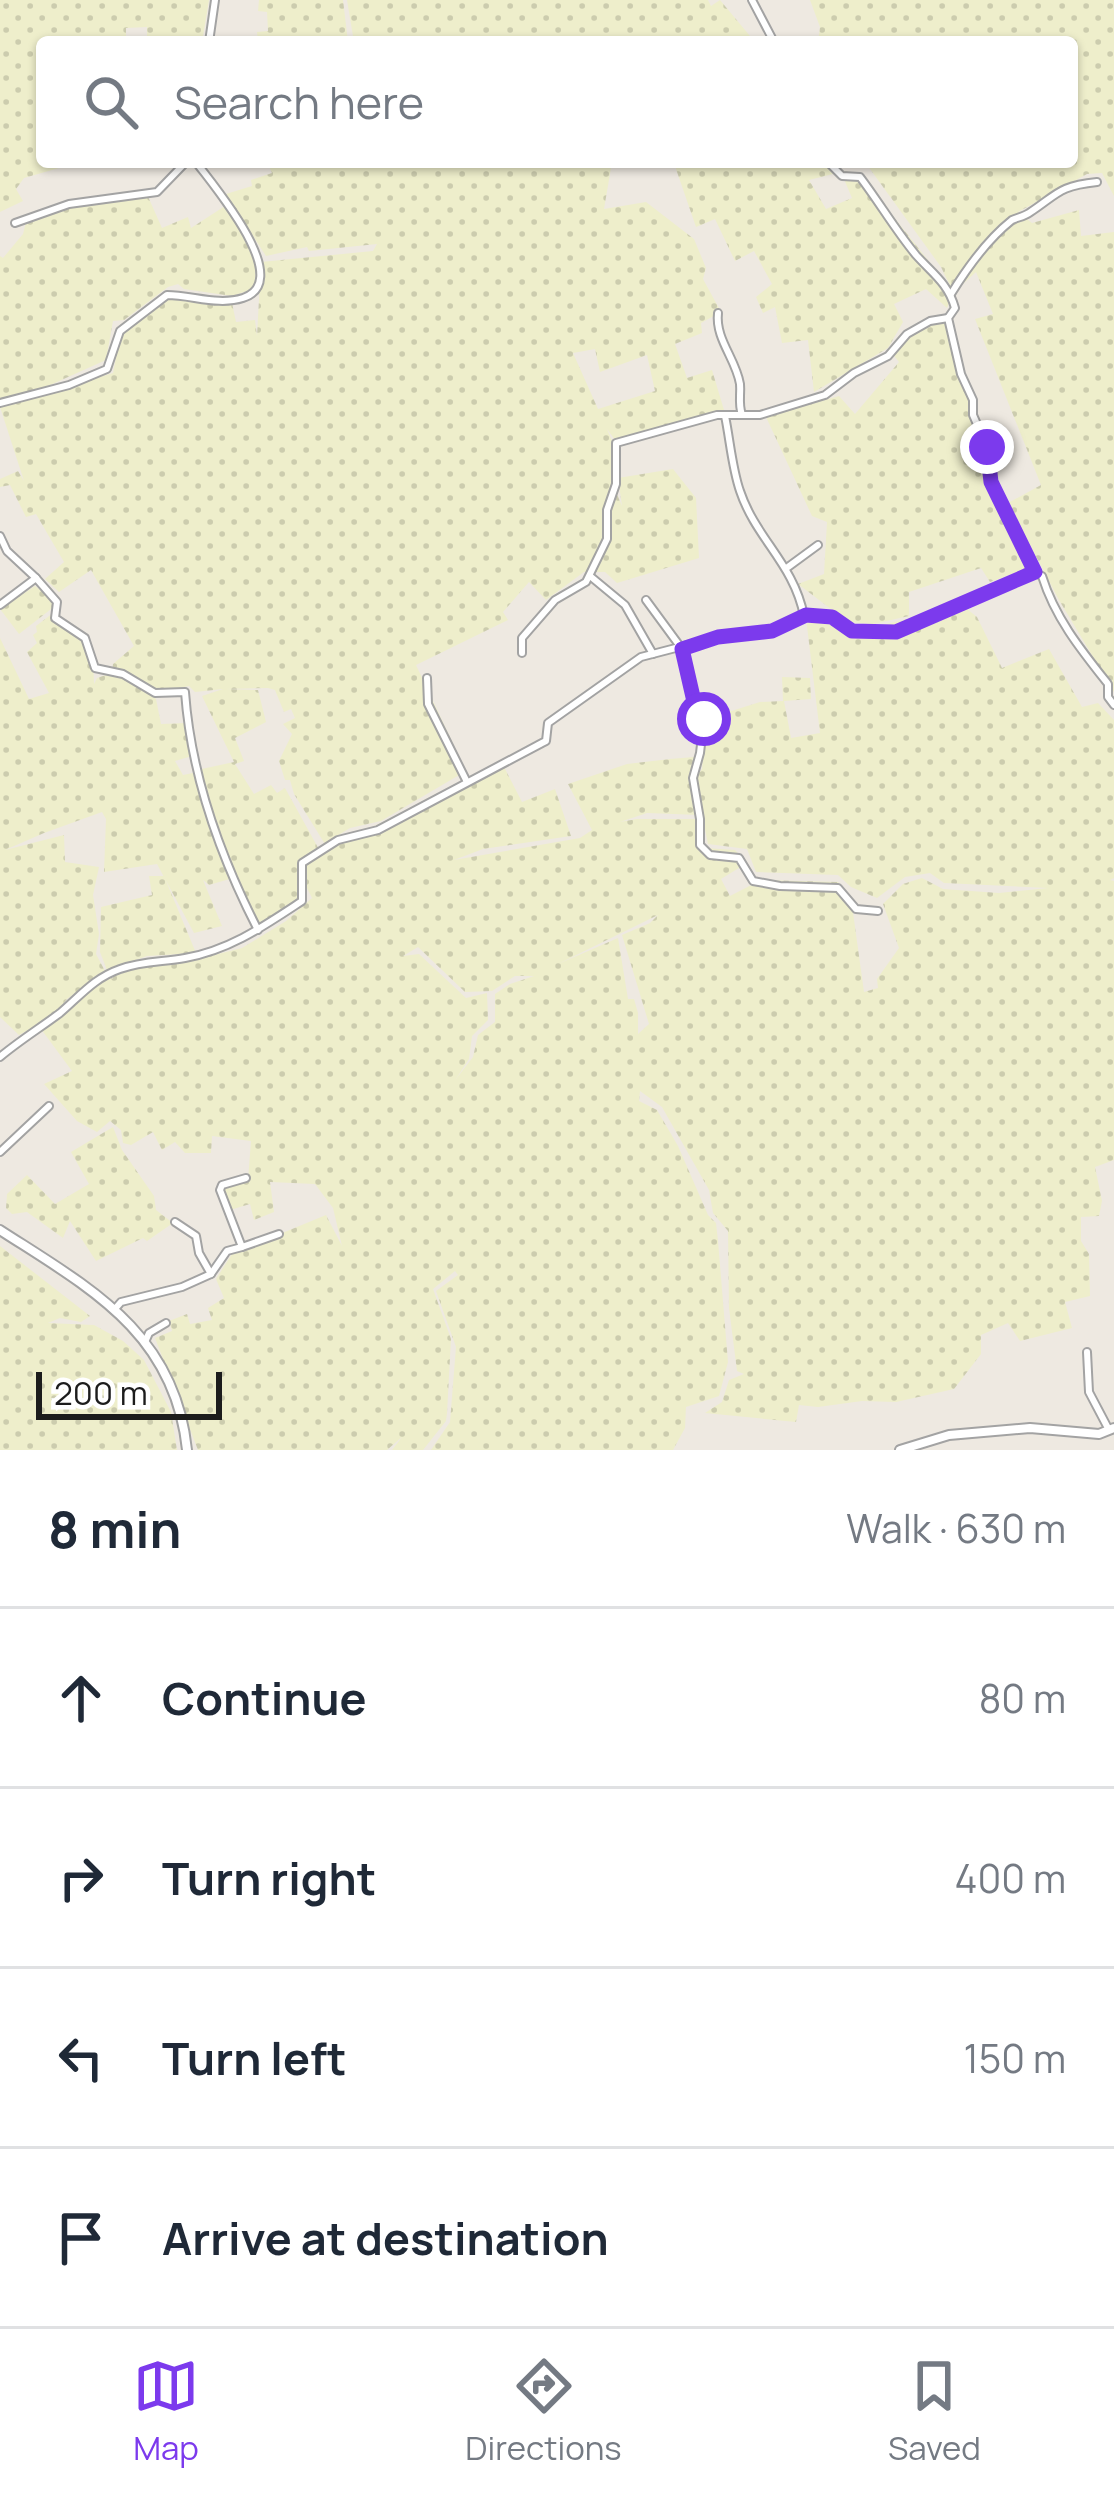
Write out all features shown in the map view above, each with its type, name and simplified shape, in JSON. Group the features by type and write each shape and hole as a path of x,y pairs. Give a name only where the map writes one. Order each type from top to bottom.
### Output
{"street":[{"path":"210,36 214,0"},
{"path":"752,0 771,36"},
{"path":"15,223 69,204 158,193 181,168"},
{"path":"0,403 69,385 107,369 120,331 167,295 224,300 254,292 260,256 200,168"},
{"path":"522,653 522,638 544,613 590,576 607,539 607,510 616,484 616,443 725,415 760,415 826,395 854,373 888,356 907,334 930,321 948,318 955,308 935,271 918,257 860,177 842,176 834,168"},
{"path":"951,294 982,249 1014,218 1027,215 1046,196 1069,186 1097,182"},
{"path":"718,313 717,325 740,384 742,415"},
{"path":"948,318 961,374 973,400 973,415 987,447 991,482 1035,572 1042,576 1050,604 1108,684 1114,705"},
{"path":"725,415 740,490 766,542 788,567 804,616"},
{"path":"0,536 7,550 57,602 55,618 85,638 95,668 123,674 155,693 185,692 193,762 239,893 259,930"},
{"path":"788,567 818,545"},
{"path":"0,1058 86,987 117,970 235,944 259,930 302,901 302,863 338,841 378,830 547,740 548,722 641,657 718,637 772,631 804,616 832,617 852,631 896,632 1035,572"},
{"path":"590,576 625,604 653,654"},
{"path":"0,605 37,578"},
{"path":"646,600 682,649 693,697 704,719 693,778 700,845 710,855 739,858 753,881 838,888 856,909 878,911"},
{"path":"427,678 428,704 467,782"},
{"path":"0,1152 49,1106"},
{"path":"242,1246 220,1190 246,1178"},
{"path":"175,1222 196,1236 211,1274"},
{"path":"0,1230 41,1259 86,1282 156,1354 171,1387 187,1450"},
{"path":"114,1310 121,1302 182,1287 211,1274 227,1251 279,1234"},
{"path":"145,1342 149,1333 166,1323"},
{"path":"901,1450 950,1435 1030,1428 1099,1434 1112,1429 1090,1392 1087,1352"}],"green space":[{"path":"0,0 209,0 203,36 147,36 147,27 126,28 126,36 36,36 36,168 59,168 24,178 16,189 23,201 0,212"},
{"path":"259,0 343,0 347,36 257,36 257,32 268,31 267,12 258,11"},
{"path":"347,0 708,0 711,6 720,0 750,36 353,36"},
{"path":"810,0 1114,0 1114,196 1102,173 1087,174 1018,212 1032,223 1079,210 1081,236 1114,232 1114,692 1008,503 1041,485 975,319 993,314 976,272 953,293 947,308 926,289 894,304 903,322 888,348 814,392 808,340 782,343 775,307 763,313 756,297 772,284 754,251 735,261 715,219 696,227 676,169 839,168 859,173 953,292 941,267 869,168 1078,168 1078,36 819,36","holes":["841,172 852,198 826,209 809,180"]},
{"path":"270,168 611,168 604,209 646,202 694,239 706,268 703,279 721,312 701,323 702,333 675,344 687,378 712,370 724,410 615,440 607,429 617,452 613,485 622,506 618,478 673,469 696,498 699,558 617,583 605,572 584,572 546,600 529,582 503,612 508,620 416,665 466,771 381,821 350,828 335,837 330,847 503,765 522,802 555,789 571,836 483,849 454,860 580,838 592,830 568,784 627,764 694,757 698,774 706,719 760,702 783,701 782,677 810,678 811,699 784,701 791,738 820,733 806,618 827,617 846,625 874,627 957,601 977,617 1002,668 1049,649 1082,707 1098,703 1114,720 1114,878 1110,880 1114,881 1114,1160 1095,1167 1102,1201 1099,1216 1081,1217 1081,1241 1089,1254 1090,1296 1065,1302 1072,1328 1020,1341 1008,1323 981,1335 981,1354 954,1389 896,1402 799,1405 796,1422 705,1413 722,1402 729,1380 744,1374 737,1371 729,1308 728,1231 713,1213 709,1190 662,1107 640,1091 639,1101 657,1110 678,1146 708,1215 716,1223 718,1241 728,1362 719,1396 686,1407 685,1428 673,1450 431,1450 450,1422 456,1347 436,1291 458,1275 455,1271 433,1289 451,1339 447,1413 423,1450 392,1450 402,1437 387,1450 198,1450 155,1338 172,1331 169,1321 187,1314 190,1324 212,1320 208,1308 224,1298 216,1279 232,1254 326,1215 342,1246 333,1208 315,1184 270,1182 274,1212 254,1220 250,1204 230,1210 223,1189 248,1180 251,1141 212,1136 211,1153 185,1153 175,1142 162,1150 153,1132 131,1145 123,1143 121,1130 110,1121 97,1132 77,1121 44,1084 72,1071 41,1029 110,975 113,979 113,974 158,961 182,963 242,948 286,921 312,898 300,874 303,897 258,925 246,903 197,770 234,762 202,696 223,689 195,692 189,686 159,692 139,686 156,699 161,724 187,723 192,756 175,761 183,775 193,773 233,878 209,885 203,880 222,926 194,933 157,864 104,872 106,819 102,812 44,833 5,850 64,835 65,862 99,867 93,895 99,934 96,954 105,971 67,999 52,1017 19,1035 0,1017 0,638 29,699 49,693 27,652 37,643 36,626 57,610 61,622 78,634 93,659 94,684 112,673 113,664 134,646 91,570 59,592 45,579 64,562 36,514 26,517 10,485 0,487 0,479 18,471 24,481 0,407 113,373 122,326 170,291 231,298 236,322 255,320 257,336 261,262 373,251 377,244 309,251 307,247 266,256 226,194 252,186 251,180 272,173","holes":["595,349 600,372 647,355 655,391 598,409 573,353","226,689 275,690 284,712 291,709 295,718 283,724 292,734 279,761 285,780 290,780 328,849 321,853 285,788 277,793 271,785 254,794 235,764 244,761 235,738 266,722 258,690","696,785 708,844 747,849 756,872 838,875 851,887 877,898 905,877 930,873 944,883 1048,888 999,893 943,889 922,878 903,884 883,904 899,948 877,979 878,988 864,992 851,898 838,882 761,880 730,896 721,879 747,863 735,850 705,848 697,819 620,822 647,813 699,815","658,915 622,935 649,1024 638,1034 638,1013 634,999 628,999 618,938 558,964","418,947 465,992 492,991 515,976 534,976 495,994 495,1022 478,1035 473,1057 456,1079 469,1059 472,1036 488,1020 487,993 466,998 419,954 403,956"]},
{"path":"146,192 162,228 188,217 191,228 225,206 231,207 255,255 256,288 232,296 178,284 168,287 124,320 113,321 106,360 48,386 0,399 0,256 23,234 28,214 67,201"},
{"path":"944,315 1004,513 1035,565 990,582 981,568 909,592 909,616 873,624 848,622 798,584 824,574 827,522 812,516 766,417 839,396 855,414 899,362 890,351 906,330"},
{"path":"35,586 55,606 19,634 0,609"},
{"path":"149,876 164,876 196,953 147,956 107,970 100,952 101,907 152,895"},
{"path":"113,1127 122,1150 154,1196 156,1210 173,1223 147,1241 143,1238 96,1261 70,1221 63,1238 27,1212 12,1214 6,1208 7,1194 27,1175 55,1204 89,1184 71,1152"},
{"path":"0,1246 90,1316 81,1322 60,1318 48,1323 94,1325 144,1360 171,1412 177,1450 0,1450"}],"route":[{"path":"704,719 693,697 682,649 718,637 772,631 806,615 832,617 852,631 896,632 1035,572 991,482 987,447"}]}
